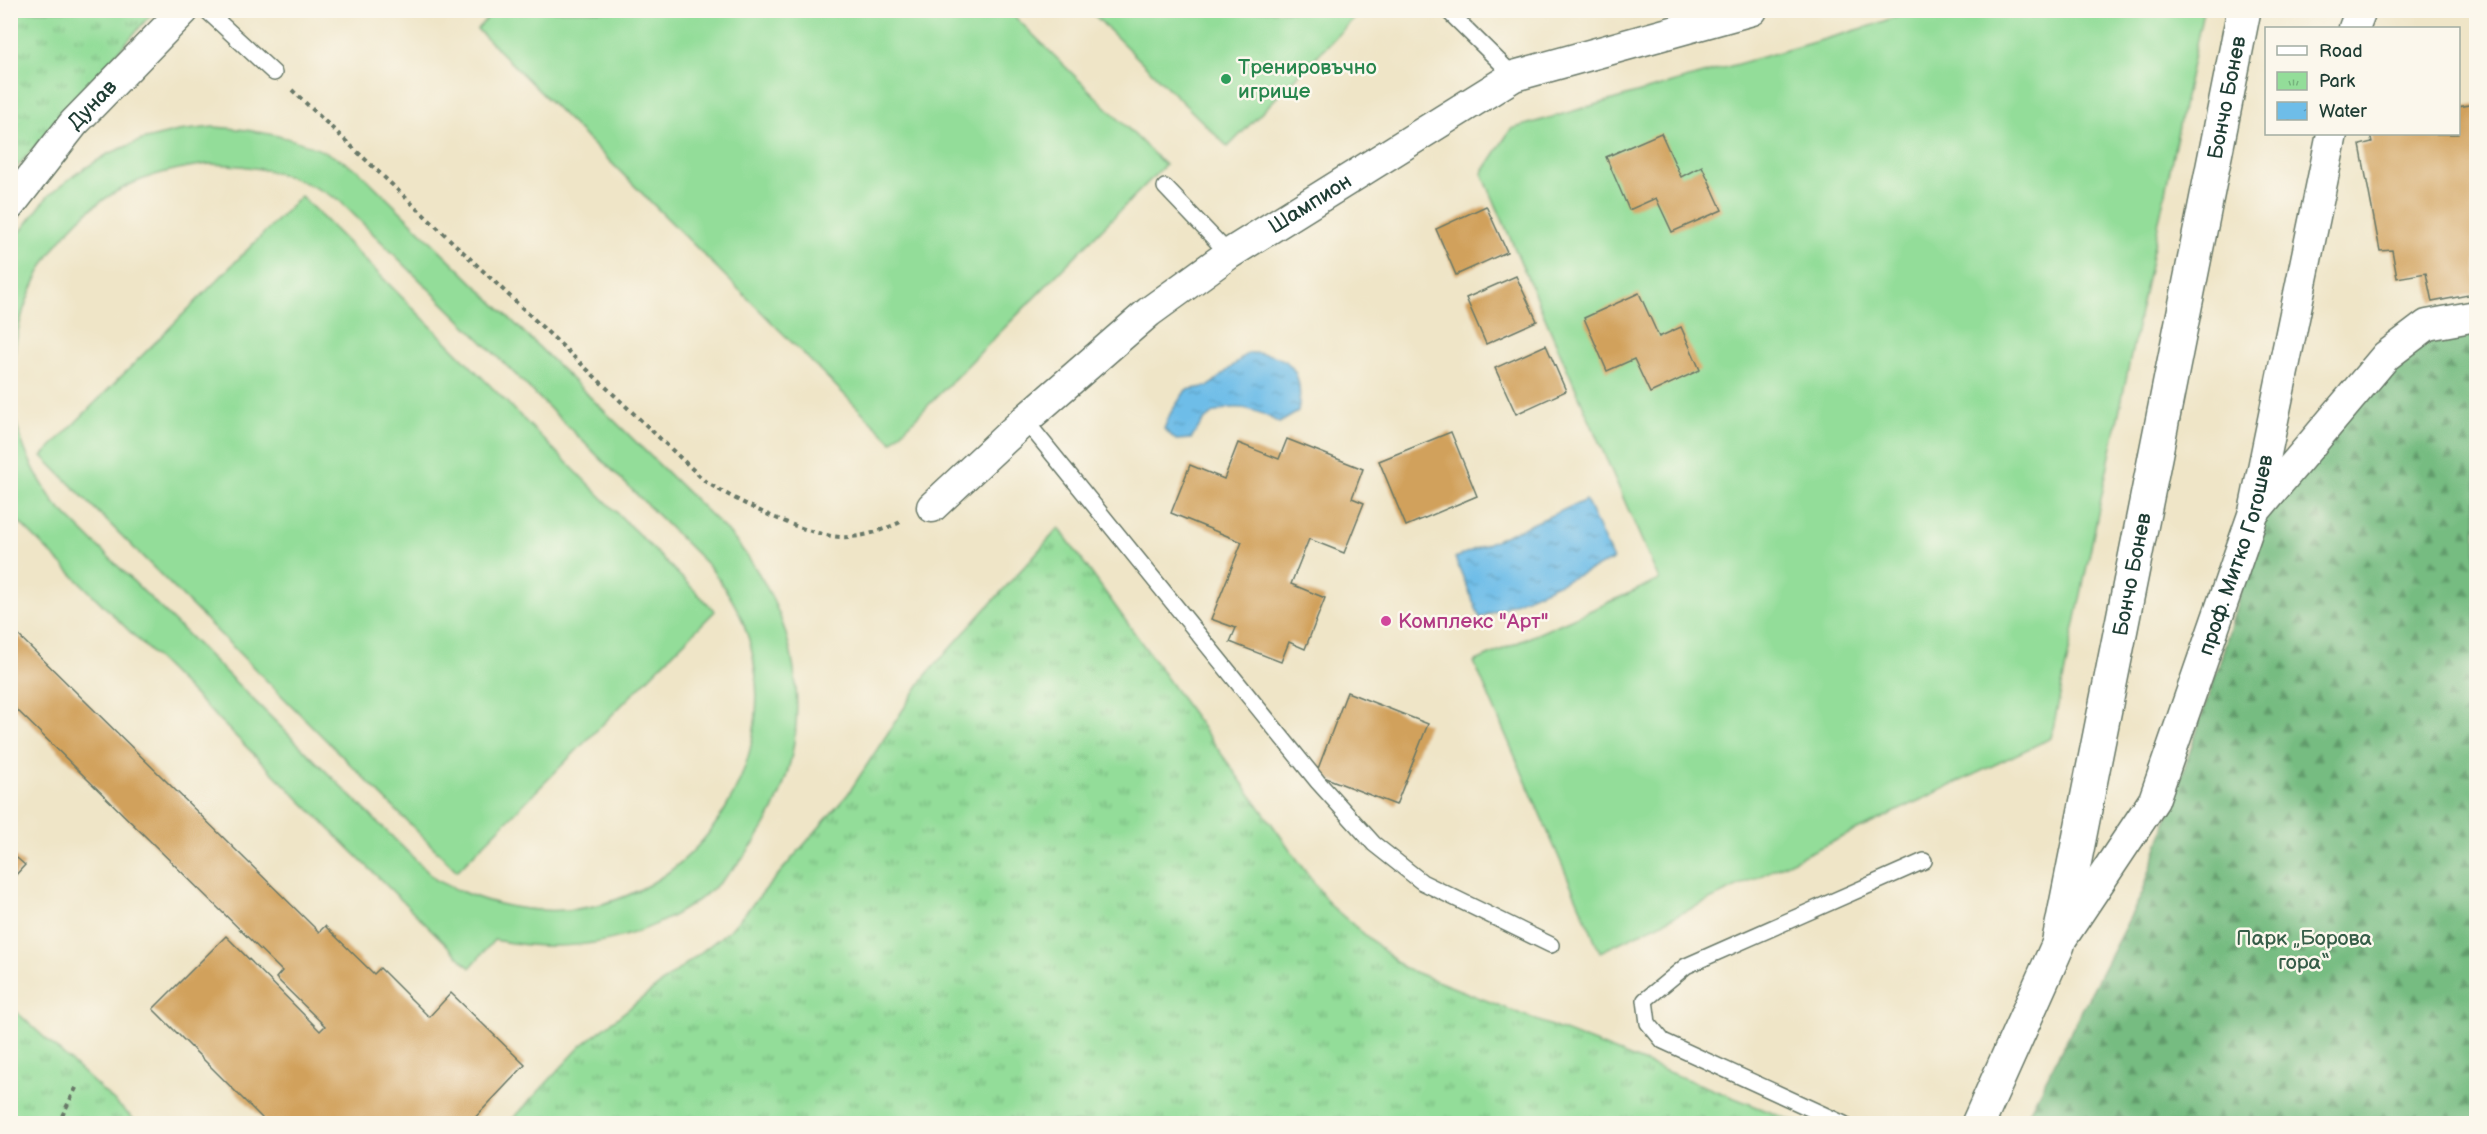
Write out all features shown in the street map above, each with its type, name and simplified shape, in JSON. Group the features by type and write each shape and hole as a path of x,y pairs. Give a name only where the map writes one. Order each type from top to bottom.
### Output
{"street":[{"name":"Дунав","path":"10,205 74,123 184,10"},
{"name":"Шампион","path":"932,507 1025,420 1149,312 1229,254 1514,76 1752,10"},
{"name":"Бончо Бонев","path":"1978,1124 2058,945 2244,10"},
{"path":"2354,27 2361,10"},
{"name":"проф. Митко Гогошев","path":"2058,945 2154,800 2254,512 2332,135"},
{"path":"2254,512 2386,356 2427,325 2476,316"}],"lane":[{"path":"206,10 274,73"},
{"path":"1447,10 1514,76"},
{"path":"1165,187 1229,254"},
{"path":"1025,420 1318,782 1374,844 1422,882 1551,945"},
{"path":"1844,1124 1663,1041 1648,1023 1645,1000 1686,966 1924,861"}],"path":[{"path":"274,73 706,482 734,499 815,532 847,538 879,532 932,507"},
{"path":"58,1124 76,1086"}],"green space":[{"path":"11,11 154,11 11,174"},
{"path":"495,11 1009,11 1165,165 892,442 477,29"},
{"name":"Тренировъчно игрище","path":"1090,11 1361,11 1228,147"},
{"path":"1910,11 2203,11 2051,738 1600,952 1474,662 1659,580 1482,173 1511,129 1874,25"},
{"path":"214,127 271,134 325,152 359,171 729,533 776,607 796,683 791,758 765,826 719,883 657,924 581,944 494,940 470,968 11,514 11,244 48,196 77,173 108,154 142,140 178,131","holes":["208,164 244,166 291,177 339,200 710,567 732,600 743,622 755,670 756,719 745,766 725,810 696,848 659,878 616,900 566,910 532,910 499,904 467,894 436,880 55,504 42,484 18,430 12,381 15,345 24,310 38,276 56,246 80,219 108,197 141,180 166,172"]},
{"path":"301,196 715,611 457,871 42,456"},
{"name":"Парк „Борова гора“","path":"2476,325 2476,1123 2023,1124 2142,894 2220,662 2262,518 2394,359 2451,330"},
{"path":"1059,528 1330,905 1404,968 1798,1123 509,1123 581,1046 732,928 848,794 925,676"},
{"path":"11,1007 138,1123 11,1123"}],"water":[{"path":"1248,353 1275,356 1284,360 1291,367 1299,385 1298,412 1279,423 1253,410 1226,409 1205,419 1191,439 1176,440 1164,429 1170,414 1186,390 1209,386"},
{"path":"1586,500 1613,560 1480,618 1455,558"}],"building":[{"path":"2476,104 2476,306 2473,294 2432,302 2426,273 2397,278 2392,250 2380,251 2360,145 2372,142 2370,135 2460,135 2460,107"},
{"path":"1661,133 1681,177 1702,166 1722,210 1672,232 1656,198 1629,210 1606,157"},
{"path":"1486,206 1507,252 1456,275 1436,229"},
{"path":"1516,276 1537,321 1486,344 1466,298"},
{"path":"1639,293 1659,337 1681,327 1700,370 1650,393 1634,359 1607,371 1584,318"},
{"path":"1546,345 1566,391 1516,414 1495,368"},
{"path":"1451,432 1477,496 1406,526 1379,461"},
{"path":"1287,439 1363,469 1352,498 1364,503 1344,553 1309,539 1291,584 1325,598 1305,649 1289,642 1281,662 1230,642 1236,628 1211,619 1242,542 1171,513 1190,465 1224,479 1238,443 1279,459"},
{"path":"10,627 319,932 325,926 374,974 380,968 429,1017 451,993 525,1065 469,1124 268,1124 153,1009 226,936 320,1031 325,1026 276,978 282,971 10,703"},
{"path":"1347,692 1428,724 1396,805 1316,774"},
{"path":"10,852 25,865 10,881"}],"place":[{"name":"Тренировъчно игрище","path":"1226,79"},
{"name":"Комплекс \"Арт\"","path":"1386,621"}]}
